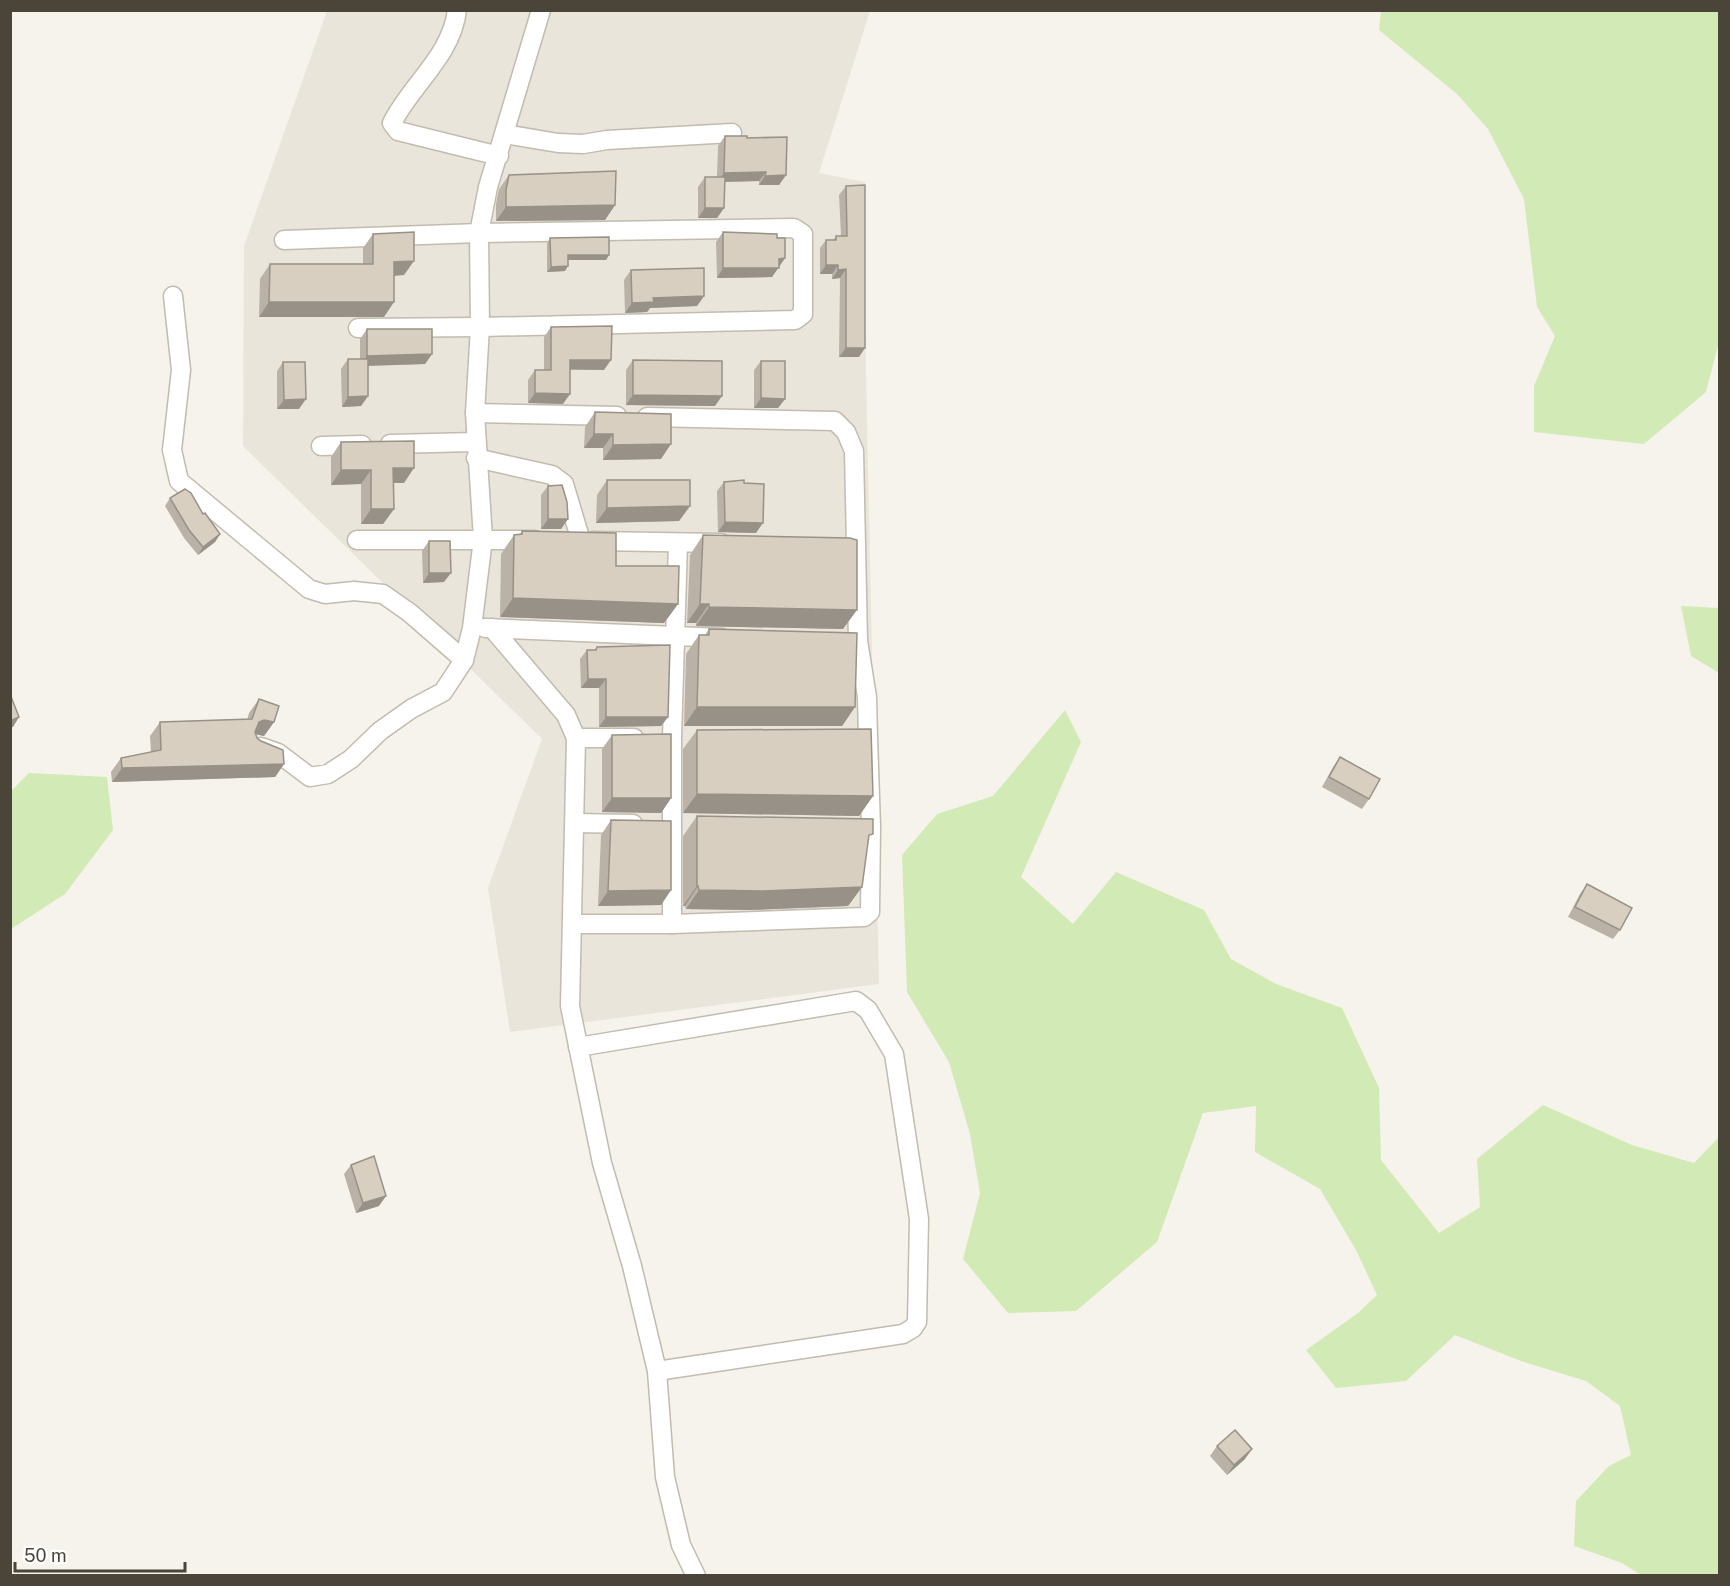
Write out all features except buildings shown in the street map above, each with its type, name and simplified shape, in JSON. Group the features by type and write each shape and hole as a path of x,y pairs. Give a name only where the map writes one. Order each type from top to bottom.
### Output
{"street":[{"path":"457,10 446,48 399,108 392,123 398,131 499,156"},
{"path":"256,745 278,753 310,777 328,774 351,759 380,731 443,692 464,660 472,628 483,539 475,413 480,327 479,233 488,187 541,10"},
{"path":"505,134 558,143 583,144 607,140 732,133"},
{"path":"284,240 479,233 794,228 803,234 803,314 795,320 358,328"},
{"path":"173,296 181,370 172,450 179,481 309,589 325,594 354,591 383,594 410,613 464,660"},
{"path":"475,413 835,421 846,432 854,451 850,546 858,640 867,697 865,827 870,912 864,917 672,924 572,924"},
{"path":"321,446 476,450 552,475 564,484 581,541"},
{"path":"357,540 483,539 737,544"},
{"path":"672,924 679,825 666,738 675,637 678,543"},
{"path":"472,628 744,639"},
{"path":"492,628 566,715 576,738 570,1006 602,1163 632,1266 657,1371 665,1477 681,1545 696,1575"},
{"path":"835,640 858,640"},
{"path":"845,737 868,737"},
{"path":"576,738 666,738"},
{"path":"575,823 679,825"},
{"path":"578,1047 856,1001 868,1010 894,1054 919,1219 917,1322 913,1328 903,1334 657,1371"}],"shaded area":[{"path":"327,11 870,11 819,173 865,182 865,326 879,984 510,1032 488,888 542,739 243,446 244,246"}],"green space":[{"path":"1381,11 1719,11 1719,342 1706,392 1644,444 1534,432 1534,386 1555,336 1537,307 1524,199 1488,129 1457,94 1379,30"},
{"path":"1681,606 1719,608 1719,673 1691,656"},
{"path":"1065,710 1081,742 1021,877 1073,924 1116,872 1204,910 1231,959 1276,984 1342,1008 1379,1088 1381,1160 1439,1233 1480,1207 1477,1159 1543,1105 1632,1145 1694,1163 1719,1137 1719,1575 1641,1575 1622,1563 1574,1546 1576,1501 1609,1466 1631,1455 1620,1406 1586,1381 1521,1361 1455,1335 1406,1381 1336,1388 1306,1350 1358,1313 1377,1295 1356,1250 1320,1189 1255,1152 1256,1106 1203,1113 1157,1242 1076,1311 1008,1313 963,1259 980,1193 970,1134 949,1062 907,992 902,855 937,814 993,796"},
{"path":"29,773 107,777 113,830 65,894 11,929 11,791"}]}
